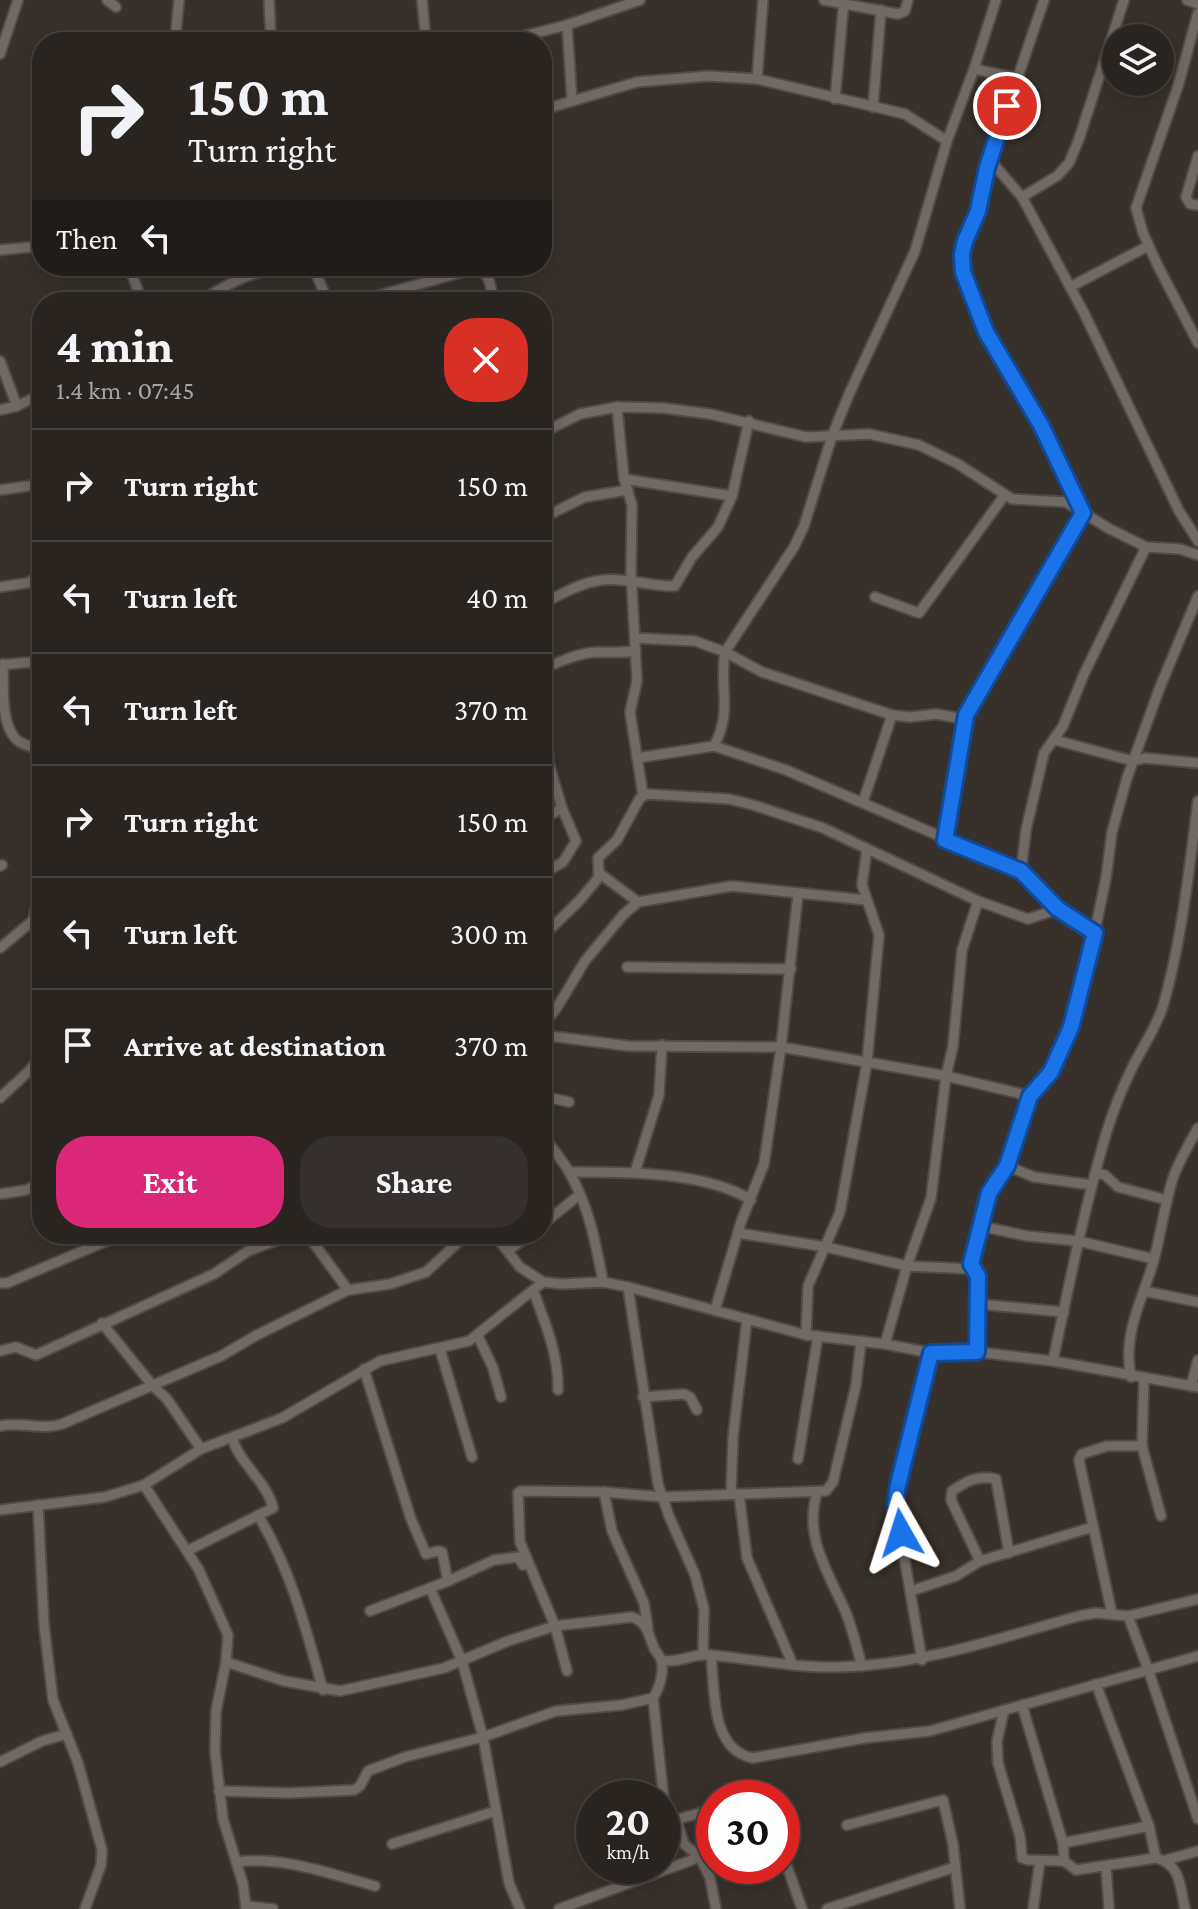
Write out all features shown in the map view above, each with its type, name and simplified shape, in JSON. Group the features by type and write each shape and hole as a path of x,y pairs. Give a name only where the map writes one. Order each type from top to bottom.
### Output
{"street":[{"path":"0,54 18,0"},
{"path":"176,32 179,0"},
{"path":"269,0 271,32"},
{"path":"422,0 425,32"},
{"path":"539,32 640,0"},
{"path":"757,79 763,0"},
{"path":"824,0 903,13 908,0"},
{"path":"714,746 725,718 725,652 799,537 832,436 915,251 947,141 996,0"},
{"path":"1044,0 962,254 967,288 986,332 1041,425 1083,513"},
{"path":"1022,197 1057,176 1069,163 1124,0"},
{"path":"1187,0 1198,4"},
{"path":"835,99 844,2"},
{"path":"873,107 881,10"},
{"path":"1198,13 1178,86 1137,201 1137,215 1148,246 1198,343"},
{"path":"567,25 572,101"},
{"path":"974,69 1017,78"},
{"path":"552,107 637,82 708,76 757,79 916,119 947,141"},
{"path":"1198,156 1186,197 1190,204 1198,205"},
{"path":"990,160 1022,197 1070,287 1179,511 1198,541"},
{"path":"1070,287 1148,246"},
{"path":"2,249 32,247"},
{"path":"215,292 244,276"},
{"path":"391,292 448,276"},
{"path":"0,361 17,406"},
{"path":"0,410 32,399"},
{"path":"552,927 580,900 599,873 598,858 617,840 643,795 630,712 637,687 631,582 632,505 624,479 617,407"},
{"path":"552,428 580,414 617,407 663,408 749,421 806,437 869,434 919,445 958,464 1004,496 1020,500 1066,502 1146,547 1180,549 1198,555"},
{"path":"552,599 577,586 596,581 616,579 675,586 692,557 718,527 732,496 749,421"},
{"path":"624,479 732,496"},
{"path":"0,490 32,485"},
{"path":"552,513 585,497 628,490"},
{"path":"875,597 919,613 1004,496"},
{"path":"945,840 964,719 1083,513"},
{"path":"1021,871 1026,830 1044,753 1055,740 1146,547"},
{"path":"0,587 32,580"},
{"path":"977,1352 978,1276 971,1264 989,1193 1007,1166 1030,1096 1051,1072 1063,1049 1082,993 1106,878 1112,832 1133,761 1198,596"},
{"path":"635,638 685,639 725,652 762,672 892,715 910,717 936,714 964,719"},
{"path":"552,665 595,652 612,654 636,651"},
{"path":"32,662 1,664 9,730 21,743 32,746"},
{"path":"863,802 892,715"},
{"path":"1055,740 1133,761 1145,758 1198,763"},
{"path":"637,758 714,746 786,770 1021,871 1058,909 1095,933"},
{"path":"552,782 576,845 563,862 552,868"},
{"path":"643,795 729,799 823,828 978,901 1028,919 1058,909"},
{"path":"1053,1361 1095,1173 1118,1099 1152,1034 1162,1007 1179,929 1198,801"},
{"path":"552,814 562,808"},
{"path":"806,1335 808,1286 840,1212 867,1062 879,935 862,885 867,849"},
{"path":"599,873 638,902"},
{"path":"552,1014 585,961 638,902 732,886 866,900"},
{"path":"715,1310 738,1233 764,1164 791,969 798,894"},
{"path":"885,1344 907,1266 931,1198 946,1076 953,1046 962,950 978,901"},
{"path":"0,948 32,922"},
{"path":"627,967 791,969"},
{"path":"552,1037 592,1043 781,1047 946,1076 1030,1096"},
{"path":"635,1172 659,1095 662,1045"},
{"path":"0,1098 32,1067"},
{"path":"552,1098 569,1102"},
{"path":"1131,1377 1129,1335 1154,1259 1174,1175 1198,1128"},
{"path":"552,1149 569,1172 593,1228 603,1282"},
{"path":"1007,1166 1034,1177 1092,1185"},
{"path":"569,1172 635,1172 720,1184 751,1200"},
{"path":"1095,1173 1105,1175 1118,1187 1167,1200"},
{"path":"0,1194 32,1187"},
{"path":"552,1217 579,1195"},
{"path":"980,1226 1027,1236 1078,1241 1154,1259"},
{"path":"738,1233 826,1247 907,1266 973,1269"},
{"path":"0,1283 7,1283 99,1244"},
{"path":"0,1351 16,1347 36,1355 102,1323 152,1304 214,1274 248,1251 267,1244"},
{"path":"314,1244 348,1290"},
{"path":"0,1426 14,1423 49,1428 228,1352 348,1290 419,1276 456,1244"},
{"path":"502,1244 520,1267 543,1282 603,1282 628,1287 806,1335 931,1353 977,1352 1053,1361 1195,1387 1198,1360"},
{"path":"508,1251 517,1244"},
{"path":"0,1510 105,1497 144,1485 201,1449 282,1418 380,1361 440,1349 478,1336 543,1282"},
{"path":"628,1287 658,1484 702,1597 707,1655 720,1727 729,1745 748,1758 930,1731 1198,1656"},
{"path":"533,1290 559,1373 558,1390"},
{"path":"1144,1291 1198,1302"},
{"path":"977,1304 1064,1312"},
{"path":"747,1319 733,1437 735,1494 747,1558 793,1665"},
{"path":"102,1323 167,1399 201,1449"},
{"path":"478,1336 493,1368 501,1397"},
{"path":"798,1459 818,1336"},
{"path":"567,1671 555,1626 529,1569 518,1527 518,1493 604,1492 663,1497 817,1493 830,1488 856,1385 861,1341"},
{"path":"440,1349 472,1457"},
{"path":"922,1660 895,1504 931,1353"},
{"path":"364,1369 411,1519 426,1554 442,1552 448,1581"},
{"path":"1144,1379 1142,1446 1161,1516"},
{"path":"643,1397 684,1394 690,1397 697,1410"},
{"path":"187,1551 272,1509 273,1505 238,1453 232,1437"},
{"path":"1112,1614 1079,1460 1082,1454 1107,1446 1142,1446"},
{"path":"980,1561 951,1500 952,1491 969,1480 984,1476 996,1479 1009,1553"},
{"path":"144,1485 199,1570 228,1635 216,1711 215,1751 223,1819 246,1907 273,1909"},
{"path":"604,1492 612,1531 644,1603 654,1649 662,1660 669,1662 707,1655 793,1665 862,1666 922,1660 1079,1616 1128,1616 1198,1599"},
{"path":"817,1493 812,1525 816,1545 844,1608 862,1666"},
{"path":"38,1505 44,1625 53,1700 67,1734 102,1850 101,1865 85,1909"},
{"path":"258,1515 296,1590 323,1690"},
{"path":"911,1591 956,1576 980,1561 1093,1527"},
{"path":"370,1611 498,1559 518,1557 529,1569"},
{"path":"430,1588 462,1661 483,1737 509,1883 520,1909"},
{"path":"1128,1616 1198,1819"},
{"path":"226,1662 323,1690 353,1689 444,1668 508,1641 555,1626 632,1617 648,1629"},
{"path":"661,1780 653,1698 660,1681 662,1660"},
{"path":"1096,1684 1161,1859 1176,1869 1185,1909"},
{"path":"219,1791 289,1793 354,1790 374,1767 483,1737 556,1711 622,1705 653,1698"},
{"path":"1022,1705 1063,1843 1064,1861"},
{"path":"1004,1710 997,1741 998,1763 1020,1836 1022,1858 1064,1861 1076,1870 1198,1851"},
{"path":"0,1762 42,1741 67,1734"},
{"path":"847,1825 941,1798 945,1802 960,1909"},
{"path":"392,1844 496,1811"},
{"path":"1063,1843 1149,1826"},
{"path":"680,1833 684,1844 696,1854"},
{"path":"559,1909 696,1858"},
{"path":"236,1862 251,1860 315,1867 375,1886"},
{"path":"1033,1909 1040,1861"},
{"path":"1106,1866 1109,1909"},
{"path":"827,1909 955,1867"},
{"path":"711,1884 716,1909"},
{"path":"793,1884 802,1909"}],"route":[{"path":"901,1533 895,1504 898,1485 931,1353 977,1352 978,1276 971,1264 989,1193 1007,1166 1030,1096 1051,1072 1063,1049 1082,993 1095,933 1058,909 1021,871 945,840 966,715 1083,513 1041,425 986,332 963,272 965,241 978,211 987,168 1007,106"}]}
